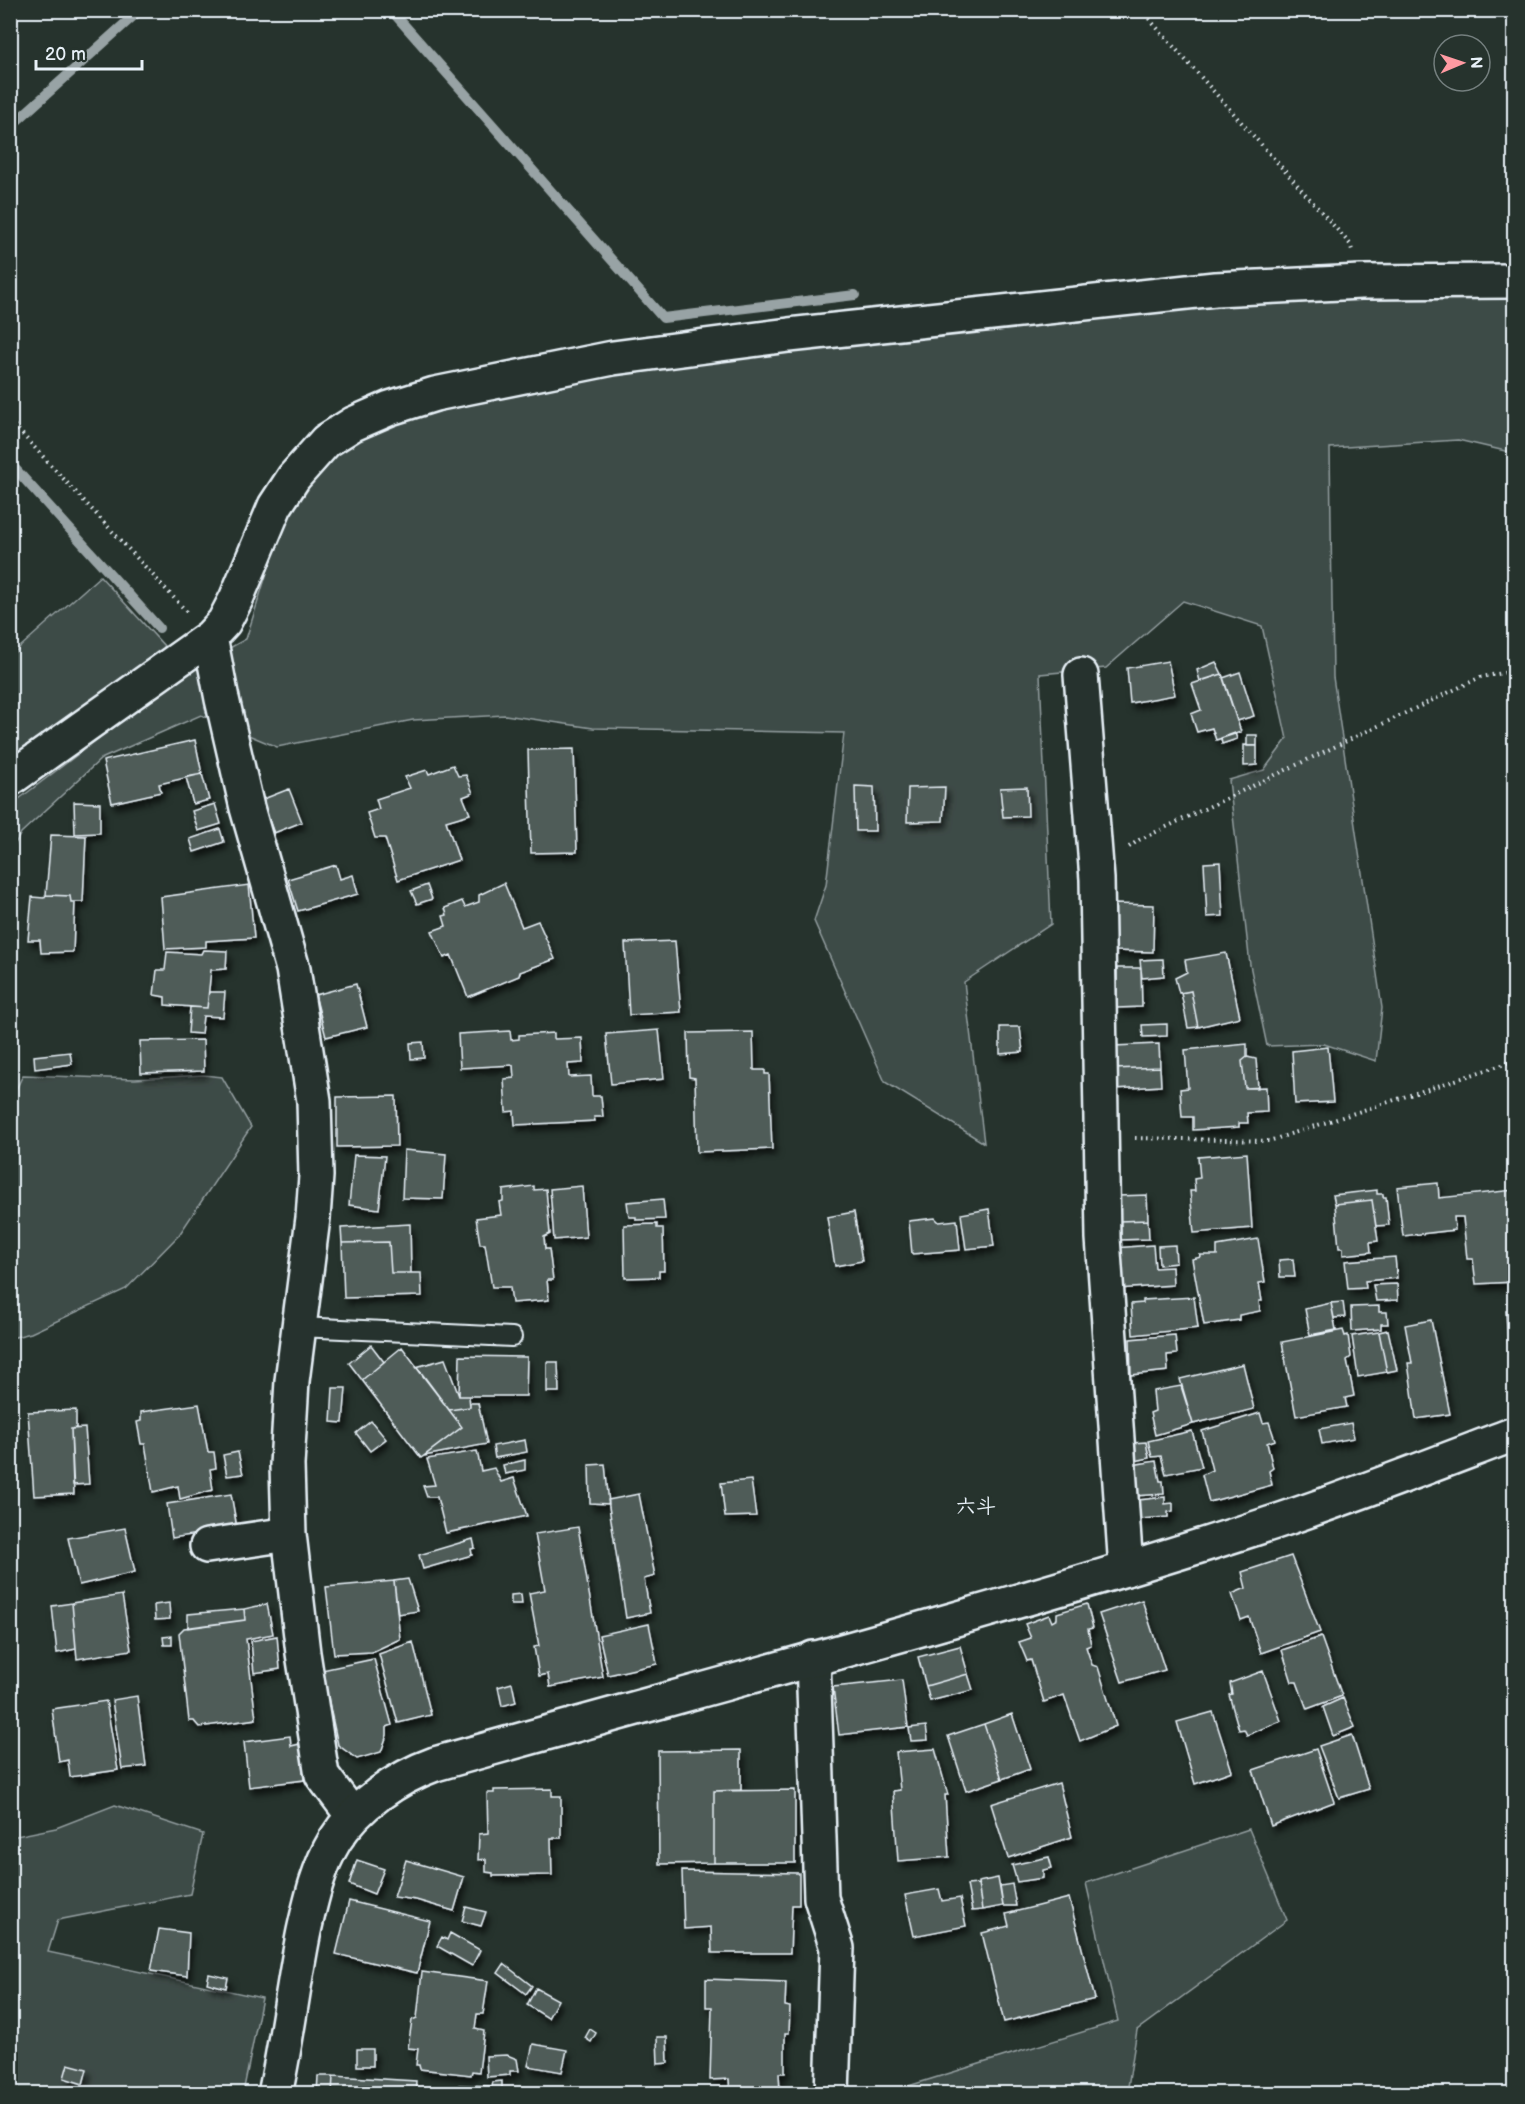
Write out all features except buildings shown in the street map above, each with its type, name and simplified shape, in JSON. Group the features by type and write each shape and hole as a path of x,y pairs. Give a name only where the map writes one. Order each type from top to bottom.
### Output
{"street":[{"path":"10,780 210,637 224,622 236,600 274,506 294,477 326,441 353,424 390,408 435,394 613,358 789,335 1215,289 1361,282 1515,281"},
{"path":"210,637 247,808 293,969 314,1101 316,1176 313,1218 292,1381 287,1465 289,1534 303,1653 322,1775 353,1816"},
{"path":"1081,675 1097,879 1103,1238 1126,1569"},
{"path":"275,2094 294,1983 316,1881 335,1840 353,1816 391,1786 420,1770 1126,1569 1285,1518 1515,1434"},
{"path":"207,1546 289,1534"},
{"path":"813,1658 821,1898 837,1948 832,2094"}],"lane":[{"path":"299,1326 512,1337"}],"path":[{"path":"1142,10 1350,244 1361,282"},
{"path":"10,422 210,637"},
{"path":"1097,879 1109,861 1139,840 1481,677 1515,671"},
{"path":"1102,1137 1269,1141 1515,1062"}],"shaded area":[{"path":"1514,296 1514,453 1458,440 1330,448 1333,677 1382,1008 1376,1061 1324,1044 1267,1046 1250,965 1229,780 1264,770 1287,739 1262,626 1183,601 1106,668 1040,674 1051,924 964,982 984,1143 885,1082 814,921 826,885 844,733 593,728 505,715 413,720 277,747 201,715 101,759 21,833 11,851 11,805 186,672 246,639 290,500 341,451 377,429 457,402 679,364 1002,323 1227,303"},
{"path":"100,576 165,647 11,758 11,655"},
{"path":"23,1075 135,1079 203,1075 222,1077 251,1127 179,1235 126,1289 31,1333 11,1338 11,1100"},
{"path":"115,1805 203,1834 190,1894 58,1920 48,1952 262,1998 243,2093 11,2094 11,1837 56,1828"},
{"path":"1249,1829 1287,1920 1137,2030 1127,2093 886,2093 1118,2021 1086,1883"}],"waterway":[{"path":"10,127 140,10"},
{"path":"391,10 663,318 855,295"},
{"path":"10,463 159,628"}],"district":[{"name":"六斗","path":"976,1506"}]}
